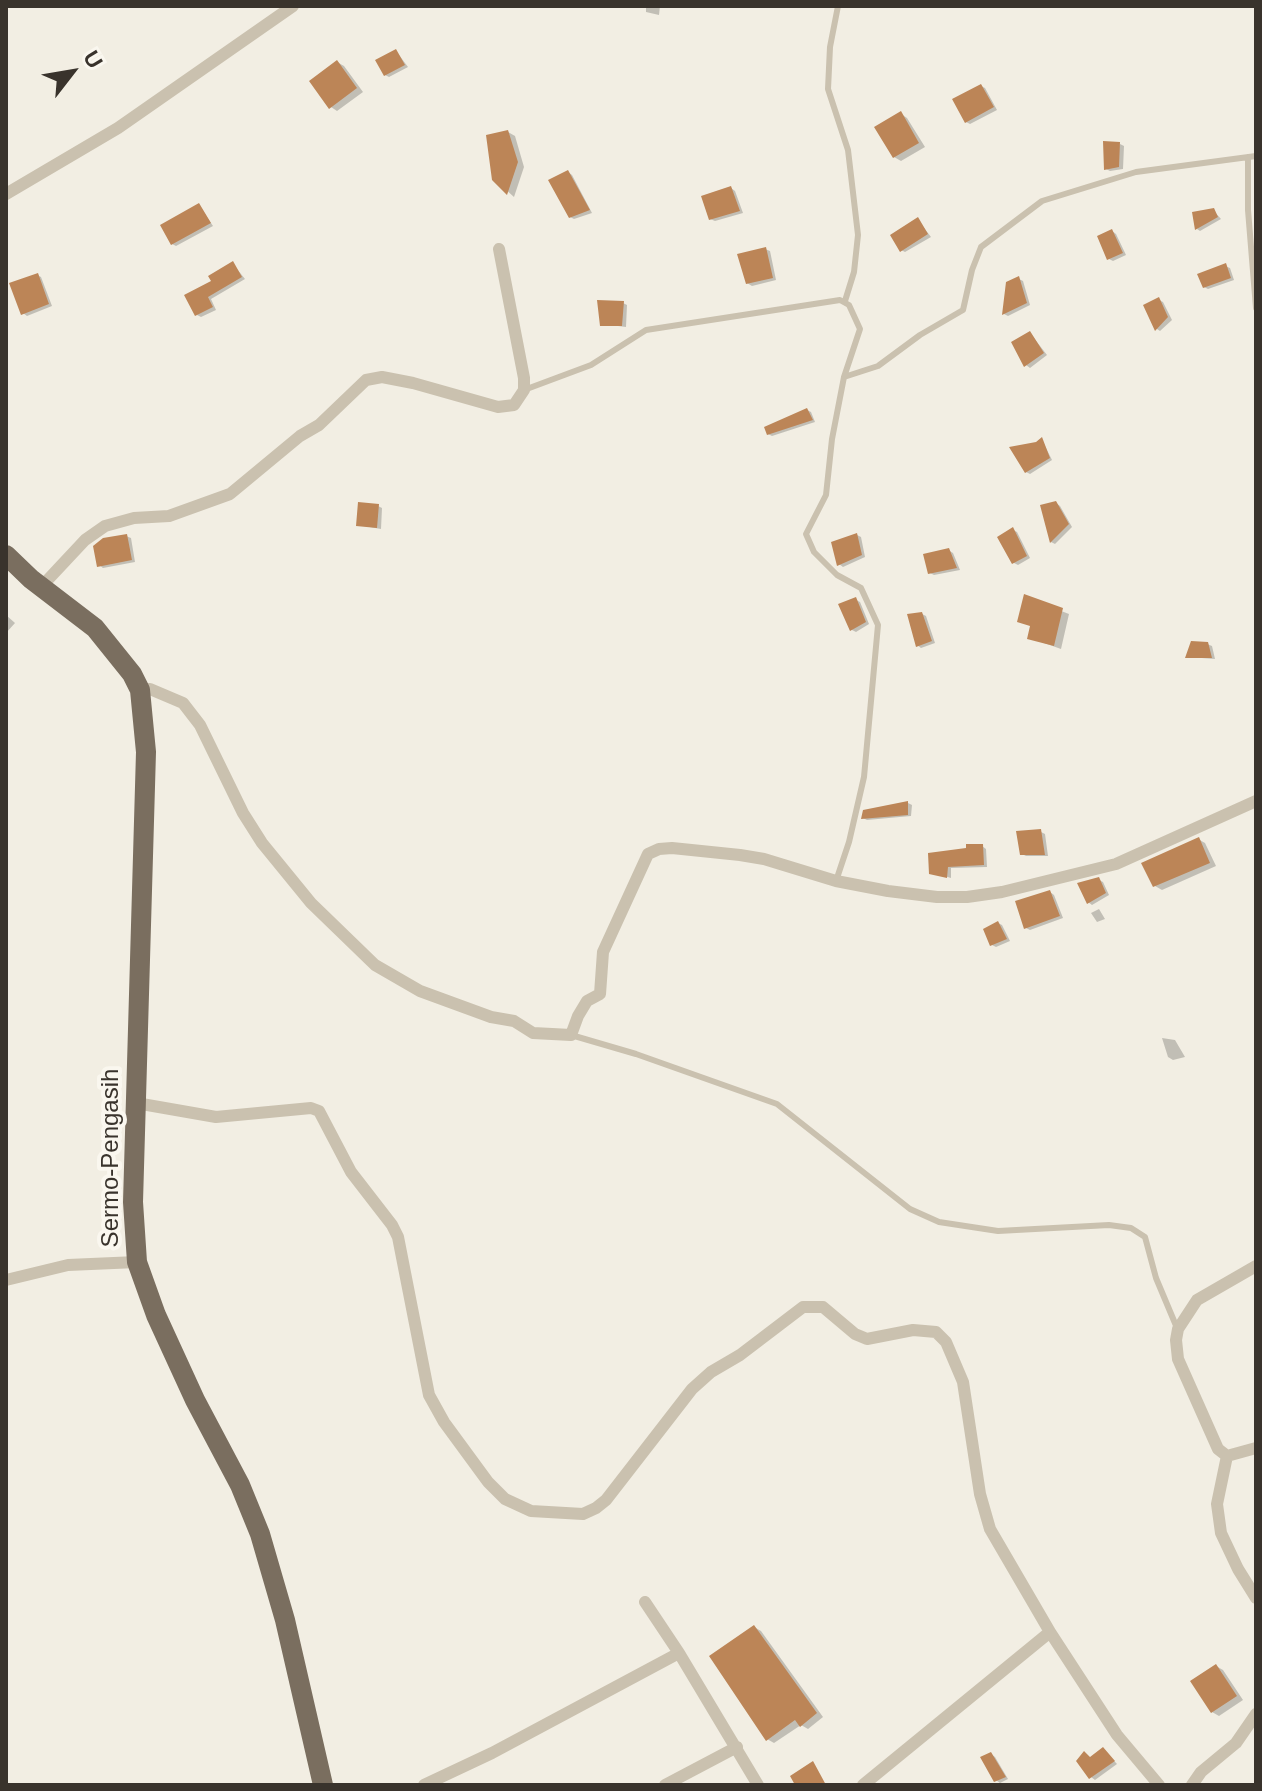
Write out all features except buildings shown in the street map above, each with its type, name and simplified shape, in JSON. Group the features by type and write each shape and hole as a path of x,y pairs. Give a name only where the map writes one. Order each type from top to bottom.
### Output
{"main road":[{"name":"Sermo-Pengasih","path":"6,555 41,587 95,628 132,674 140,690 146,752 133,1202 137,1262 156,1315 195,1400 240,1485 260,1534 285,1620 323,1785"}],"street":[{"path":"6,194 118,128 293,6"},
{"path":"41,587 85,540 105,526 134,518 169,516 230,494 300,436 319,425 366,380 382,377 503,408 514,405 524,390 524,378 499,249"},
{"path":"140,690 150,689 183,703 200,725 243,813 262,843 311,903 375,965 420,991 456,1006 514,1021 533,1033 571,1035 587,1001 600,994 603,952 648,854 672,848 740,855 764,859 836,881 937,897 967,897 1002,892 1116,864 1256,801"},
{"path":"136,1103 216,1117 311,1108 319,1111 351,1172 398,1237 429,1395 444,1422 488,1482 505,1499 531,1511 583,1514 596,1508 619,1484 692,1389 803,1307 823,1307 855,1334 867,1339 913,1330 936,1332 946,1342 963,1382 980,1494 990,1529 1050,1632 1117,1735 1159,1785"},
{"path":"6,1280 68,1265 137,1262"},
{"path":"1227,1456 1218,1449 1208,1432 1178,1359 1176,1340 1178,1329 1197,1300 1256,1266"},
{"path":"1227,1456 1256,1448"},
{"path":"1227,1456 1217,1504 1221,1533 1256,1598"},
{"path":"645,1602 758,1785"},
{"path":"863,1785 1050,1632"},
{"path":"424,1785 492,1753 679,1653"},
{"path":"1192,1785 1201,1772 1236,1743 1256,1714"},
{"path":"665,1785 737,1747"}],"lane":[{"path":"836,881 849,842 864,777 878,625 861,588 837,575 814,552 806,534 826,495 832,439 844,377 860,329 845,301 854,272 858,235 848,150 828,89 830,47 838,6"},
{"path":"844,377 878,366 920,335 963,310 981,247 1042,201 1136,172 1252,156 1248,210 1256,308"},
{"path":"524,390 591,365 646,330 845,301"},
{"path":"571,1035 636,1054 777,1104 910,1209 939,1222 998,1231 1109,1225 1131,1228 1145,1237 1156,1278 1178,1329"}]}
